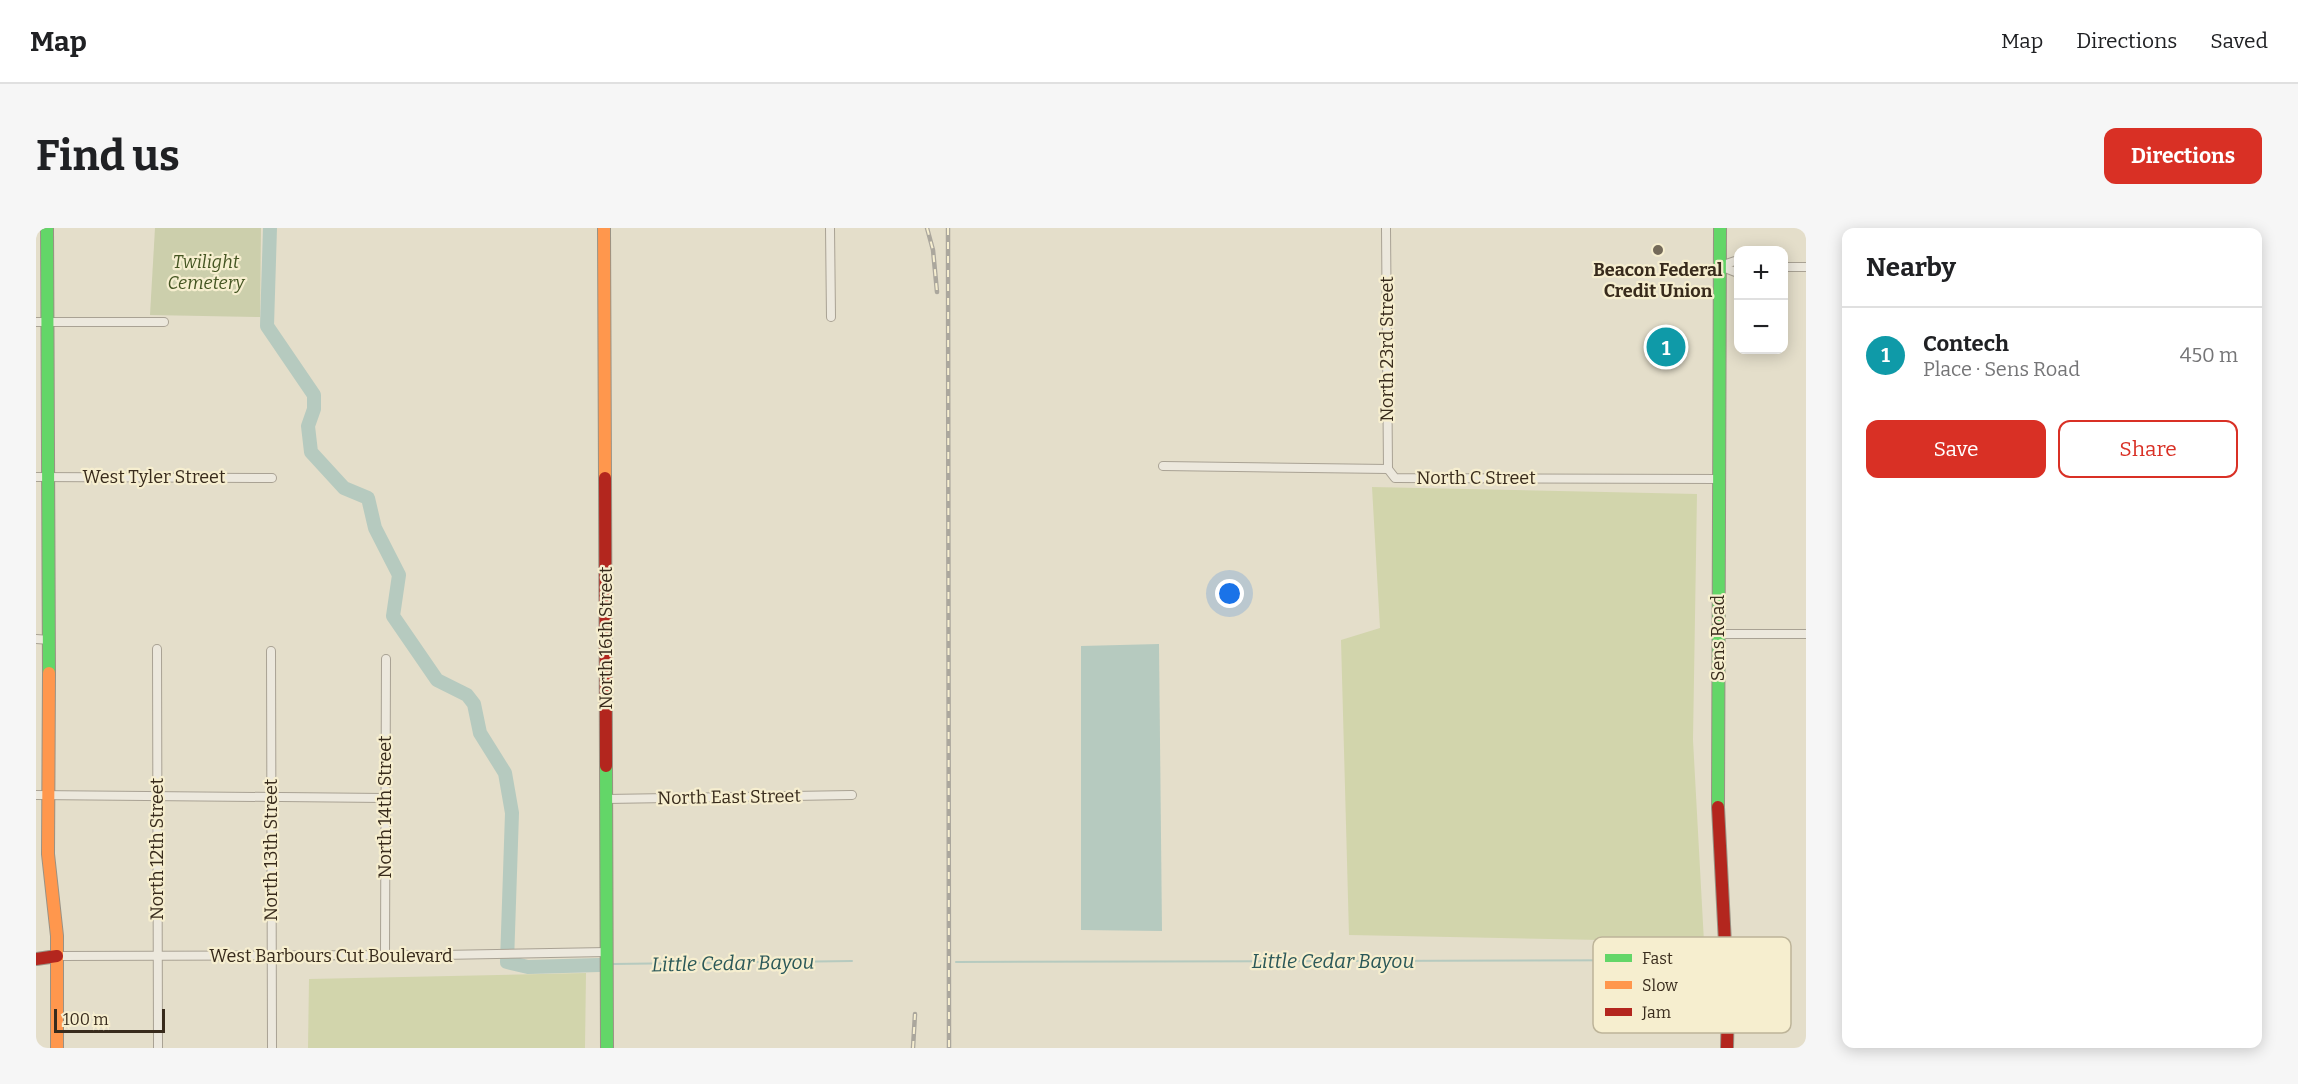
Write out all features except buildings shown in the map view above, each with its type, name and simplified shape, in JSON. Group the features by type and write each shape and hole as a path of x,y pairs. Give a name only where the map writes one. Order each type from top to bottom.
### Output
{"street":[{"path":"47,228 42,322 42,477 50,640 42,795 56,956 57,1048"},
{"name":"North 16th Street","path":"604,228 607,1048"},
{"path":"830,228 831,317"},
{"name":"North 23rd Street","path":"1386,228 1388,469"},
{"name":"Sens Road","path":"1720,228 1718,799 1725,937"},
{"path":"1720,266 1734,261"},
{"path":"1720,266 1734,271"},
{"path":"1788,267 1806,267"},
{"path":"42,322 164,322"},
{"name":"North C Street","path":"1163,466 1388,469 1395,478 1720,479"},
{"name":"West Tyler Street","path":"42,477 272,478"},
{"path":"1718,634 1806,634"},
{"path":"36,639 50,640"},
{"name":"North 12th Street","path":"157,650 158,1048"},
{"name":"North 13th Street","path":"271,651 272,1048"},
{"name":"North 14th Street","path":"385,955 386,659"},
{"path":"42,795 385,798"},
{"name":"North East Street","path":"606,799 852,795"},
{"name":"West Barbours Cut Boulevard","path":"36,952 56,956 157,957 607,952"},
{"name":"West Barbours Cut Boulevard","path":"36,960 56,956"},
{"name":"Sens Road","path":"1727,1033 1727,1048"}],"green space":[{"name":"Twilight Cemetery","path":"155,228 261,228 260,317 150,315"},
{"path":"1372,487 1697,494 1693,740 1704,937 1593,937 1593,940 1349,935 1341,640 1380,628"},
{"path":"586,973 585,1048 308,1048 309,979"}],"shaded area":[{"path":"1159,644 1162,931 1081,930 1081,646"}],"waterway":[{"name":"Little Cedar Bayou","path":"270,228 267,326 314,395 314,409 308,426 311,452 344,488 368,498 375,528 399,575 393,616 437,680 467,695 474,704 480,733 505,773 512,813 507,962 528,967 599,965"},
{"name":"Little Cedar Bayou","path":"956,962 1593,960"},
{"name":"Little Cedar Bayou","path":"613,964 852,961"}],"railway":[{"path":"927,228 933,250 937,292"},
{"path":"948,228 949,1048"},
{"path":"913,1048 915,1014"}],"traffic: fast":[{"path":"47,228 49,673"},
{"path":"1718,807 1720,228"},
{"path":"606,766 607,1048"}],"traffic: slow":[{"path":"604,228 605,478"},
{"path":"49,673 48,854 57,936 57,1048"}],"traffic: jam":[{"path":"605,478 606,766"},
{"path":"1718,807 1725,937"},
{"path":"36,959 57,956"},
{"path":"1727,1033 1727,1048"}],"place":[{"name":"Beacon Federal Credit Union","path":"1658,250"},
{"name":"Contech","path":"1666,347"}]}
